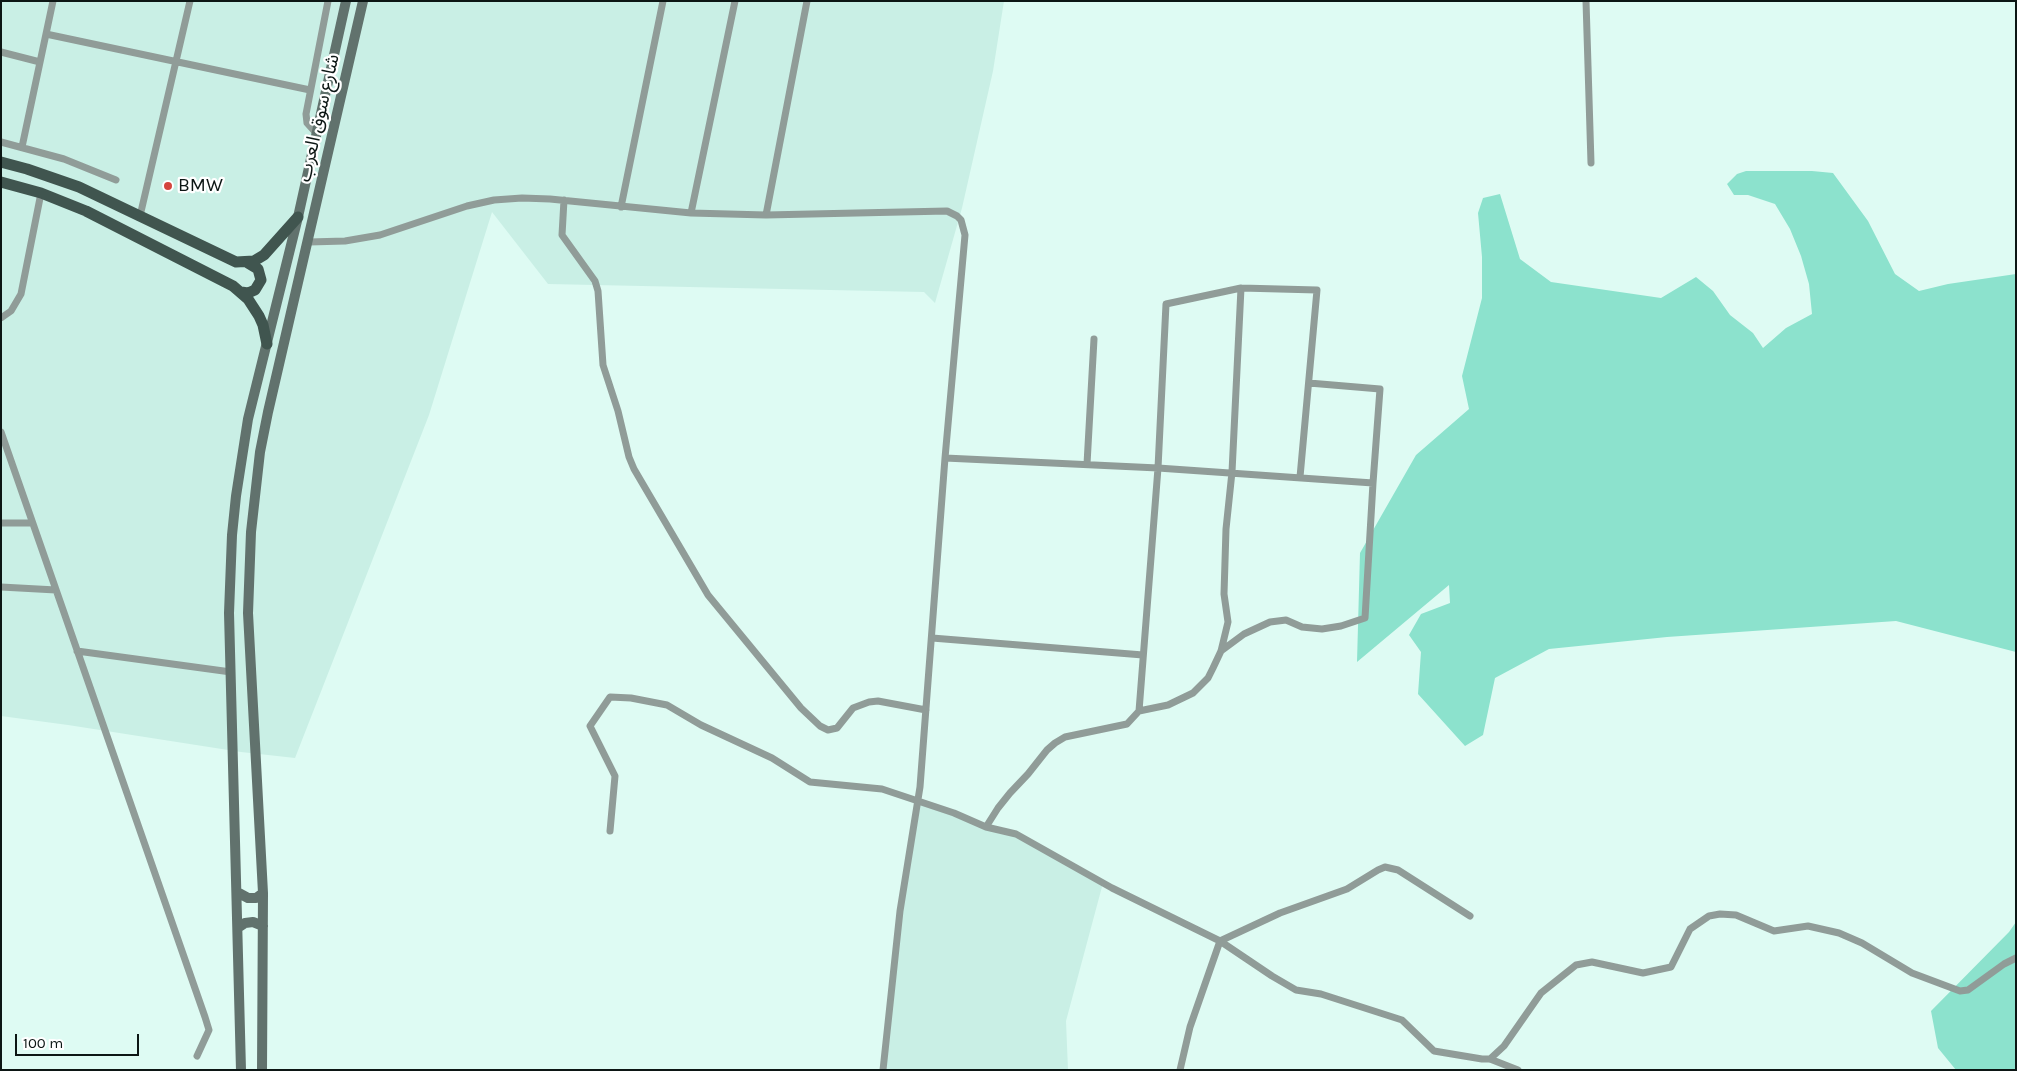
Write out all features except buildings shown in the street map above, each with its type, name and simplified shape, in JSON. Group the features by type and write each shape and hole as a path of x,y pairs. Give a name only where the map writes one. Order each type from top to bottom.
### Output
{"main road":[{"path":"1,162 79,187 230,260 248,263 258,269 261,280 255,290 248,293 241,292"},
{"path":"1,182 41,193 107,222 224,281 241,292 259,316 267,344"},
{"path":"248,263 264,255 298,217"}],"street":[{"path":"22,146 53,1"},
{"path":"140,216 190,1"},
{"path":"316,133 310,127 306,118 328,1"},
{"path":"241,1070 230,574 236,496 248,419 298,217 346,1"},
{"name":"شارع سوق العرب","path":"262,1070 263,894 248,613 250,532 258,468 268,412 309,242 363,1"},
{"path":"621,207 664,1"},
{"path":"691,213 734,1"},
{"path":"766,214 807,1"},
{"path":"1586,1 1591,163"},
{"path":"46,34 310,90"},
{"path":"1,52 40,62"},
{"path":"1,142 22,146 64,159 116,180"},
{"path":"1,318 11,311 21,294 41,193"},
{"path":"309,242 345,241 380,235 454,210 494,200 522,198 564,200 691,213 766,214 941,211 952,213 961,220 965,236 918,802 900,911 883,1070"},
{"path":"564,200 562,235 595,281 598,291 603,365 618,411 629,457 634,469 708,595 801,708 820,726 828,730 837,728 853,708 869,702 878,701 926,710"},
{"path":"1139,711 1168,705 1193,693 1208,678 1221,651 1228,622 1224,594 1225,548 1232,472 1241,288"},
{"path":"986,827 998,808 1055,743 1065,737 1128,724 1139,711 1158,468 1166,304 1241,288 1317,290 1300,477"},
{"path":"1087,464 1094,339"},
{"path":"1221,651 1244,634 1270,622 1286,620 1302,627 1322,629 1341,626 1365,618 1380,389 1309,383"},
{"path":"1,432 5,456 56,590 209,1030 197,1056"},
{"path":"946,458 1232,472 1373,483"},
{"path":"1,522 32,523"},
{"path":"1,588 56,590"},
{"path":"932,638 1143,655"},
{"path":"77,651 231,672"},
{"path":"610,831 615,776 590,726 610,697 631,698 667,705 701,725 772,758 810,782 882,789 954,813 986,827 1016,834 1112,888 1220,941 1296,990 1321,994 1402,1020 1434,1051 1490,1059 1518,1070"},
{"path":"1180,1070 1190,1027 1220,941 1280,913 1347,889 1385,867 1398,870 1470,916"},
{"path":"238,892 248,898 256,898 263,894"},
{"path":"1490,1059 1504,1046 1541,993 1576,965 1592,962 1643,973 1671,968 1690,929 1709,916 1720,914 1736,916 1774,931 1808,926 1839,933 1862,943 1912,973 1960,992 1968,990 2004,964 2016,958"},
{"path":"239,927 245,923 253,922 263,926"}],"shaded area":[{"path":"1,1 1004,1 993,71 962,208 935,303 924,292 548,284 492,212 429,415 295,758 241,752 1,716"},
{"path":"918,803 1016,834 1103,883 1066,1021 1068,1070 883,1070 900,911"}],"green space":[{"path":"1746,171 1812,171 1833,173 1868,221 1895,274 1919,291 1948,284 2016,274 2016,652 1896,621 1667,637 1549,649 1495,678 1483,735 1465,746 1418,694 1421,652 1409,635 1421,614 1450,603 1449,585 1357,662 1360,553 1416,455 1469,409 1462,376 1482,298 1482,257 1478,213 1483,198 1500,194 1520,259 1551,282 1661,298 1696,277 1713,291 1730,315 1753,333 1763,348 1786,328 1812,314 1809,284 1801,256 1790,229 1775,204 1748,195 1734,195 1727,184 1737,174"},
{"path":"2016,922 2016,1070 1956,1070 1938,1048 1931,1011 2009,932"}],"place":[{"name":"BMW","path":"168,186"}]}
